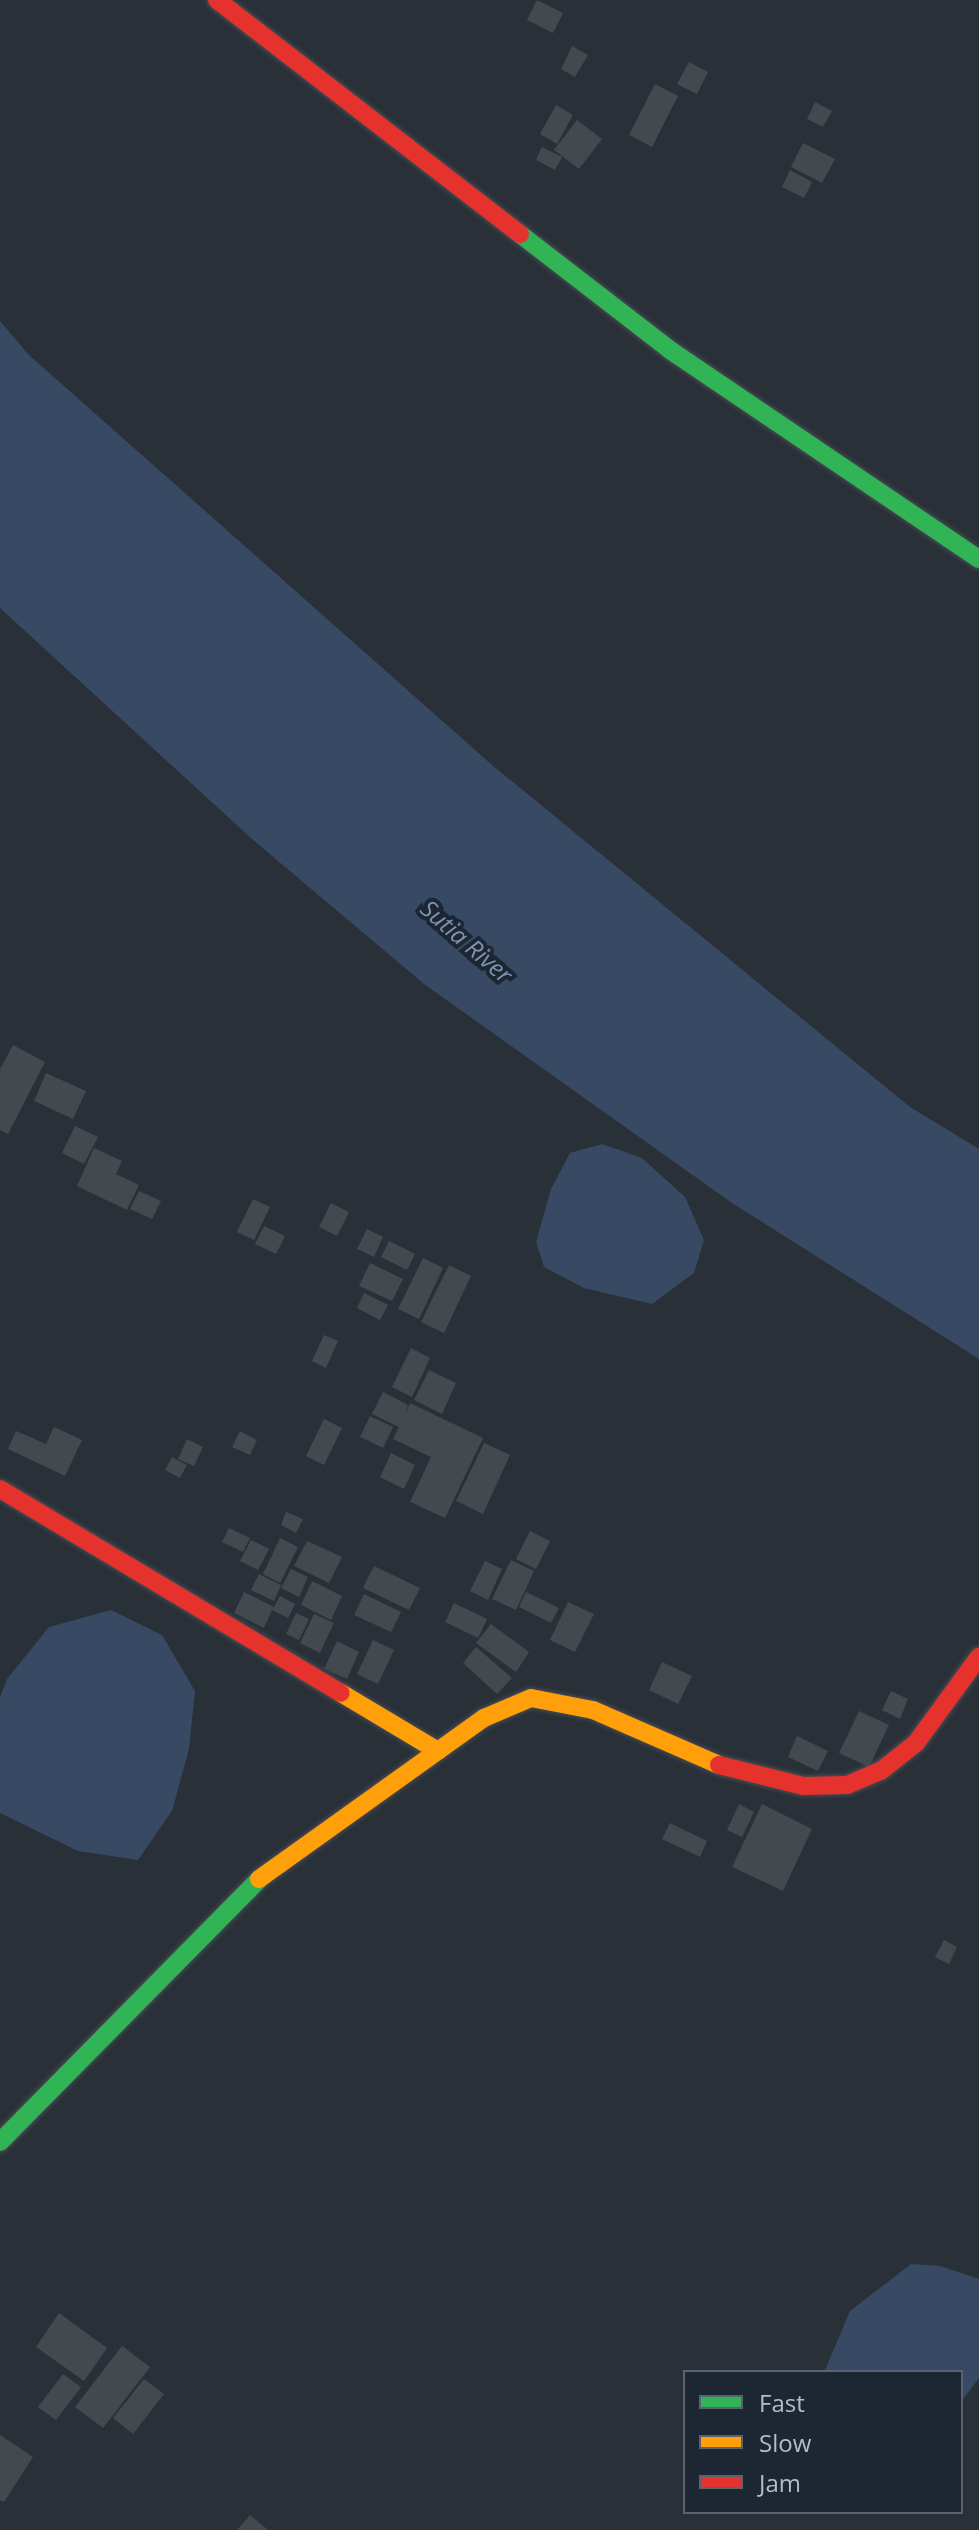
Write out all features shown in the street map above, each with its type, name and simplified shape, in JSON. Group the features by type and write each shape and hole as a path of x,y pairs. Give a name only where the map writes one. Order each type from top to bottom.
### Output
{"street":[{"path":"217,0 670,350 979,559"},
{"path":"0,1489 438,1751"},
{"path":"0,2142 259,1879 484,1718 531,1698 593,1710 711,1763 803,1786 847,1785 882,1770 916,1743 979,1657"}],"water":[{"name":"Sutia River","path":"0,321 29,355 492,765 910,1107 979,1149 979,1359 732,1203 424,984 252,839 0,608"},
{"path":"602,1144 642,1158 685,1197 704,1240 694,1273 652,1304 584,1288 544,1267 536,1242 551,1189 570,1153"},
{"path":"111,1610 162,1635 195,1691 189,1749 172,1811 138,1860 78,1851 0,1813 0,1698 7,1679 49,1627"},
{"path":"911,2264 940,2266 979,2279 979,2378 963,2399 963,2370 825,2370 850,2311"}],"building":[{"path":"537,0 563,13 553,33 527,20"},
{"path":"572,46 588,55 575,77 561,69"},
{"path":"689,62 708,72 697,94 677,84"},
{"path":"655,84 678,96 652,147 629,135"},
{"path":"815,102 832,111 823,127 807,119"},
{"path":"556,105 573,115 557,144 540,134"},
{"path":"577,120 602,139 579,169 554,150"},
{"path":"803,143 835,159 822,183 791,167"},
{"path":"542,147 562,157 555,170 536,160"},
{"path":"790,170 812,182 804,198 782,187"},
{"path":"13,1045 45,1062 8,1134 0,1130 0,1069"},
{"path":"46,1073 86,1091 73,1119 34,1101"},
{"path":"75,1126 98,1137 84,1164 62,1153"},
{"path":"94,1148 122,1161 116,1174 139,1185 127,1210 77,1186"},
{"path":"139,1191 161,1201 152,1219 130,1209"},
{"path":"253,1199 270,1207 254,1240 237,1232"},
{"path":"331,1203 349,1212 337,1236 319,1227"},
{"path":"264,1226 285,1236 276,1254 255,1244"},
{"path":"367,1229 383,1237 374,1257 357,1249"},
{"path":"389,1241 415,1254 407,1270 381,1257"},
{"path":"423,1258 443,1268 419,1319 398,1309"},
{"path":"370,1263 403,1279 392,1301 359,1286"},
{"path":"449,1265 471,1276 444,1333 421,1322"},
{"path":"364,1293 388,1305 380,1320 357,1308"},
{"path":"324,1335 338,1341 326,1368 312,1361"},
{"path":"411,1348 430,1358 412,1397 392,1387"},
{"path":"429,1370 456,1383 442,1414 414,1400"},
{"path":"383,1392 408,1405 405,1415 410,1403 483,1438 445,1518 410,1502 431,1457 393,1439 399,1427 372,1414"},
{"path":"370,1416 393,1427 383,1448 360,1437"},
{"path":"324,1419 342,1428 324,1465 306,1456"},
{"path":"54,1427 82,1440 65,1476 8,1449 16,1431 46,1444"},
{"path":"240,1431 257,1440 250,1455 232,1447"},
{"path":"187,1439 203,1447 194,1466 178,1459"},
{"path":"484,1443 510,1455 483,1514 456,1501"},
{"path":"391,1453 415,1465 404,1489 380,1477"},
{"path":"172,1457 187,1465 180,1478 165,1470"},
{"path":"286,1512 303,1519 296,1533 281,1525"},
{"path":"229,1528 250,1538 243,1552 222,1542"},
{"path":"530,1531 550,1541 536,1569 516,1559"},
{"path":"280,1538 298,1547 280,1583 263,1574"},
{"path":"251,1540 269,1549 258,1570 240,1561"},
{"path":"307,1541 342,1557 329,1583 294,1566"},
{"path":"511,1560 534,1571 516,1610 492,1599"},
{"path":"485,1561 502,1569 488,1600 470,1591"},
{"path":"374,1566 420,1588 409,1610 363,1588"},
{"path":"291,1569 308,1577 299,1597 281,1588"},
{"path":"259,1574 281,1585 274,1601 251,1590"},
{"path":"312,1581 342,1596 331,1620 301,1605"},
{"path":"244,1592 274,1607 280,1596 295,1604 288,1618 272,1610 264,1628 234,1613"},
{"path":"526,1592 559,1608 551,1623 519,1607"},
{"path":"364,1594 401,1612 391,1632 354,1615"},
{"path":"568,1602 594,1614 575,1652 550,1640"},
{"path":"454,1603 487,1619 478,1638 445,1622"},
{"path":"296,1613 309,1619 299,1640 286,1634"},
{"path":"314,1614 334,1623 320,1653 300,1643"},
{"path":"491,1624 529,1652 516,1672 476,1643"},
{"path":"373,1640 394,1650 378,1684 357,1674"},
{"path":"337,1641 359,1652 347,1679 324,1669"},
{"path":"476,1647 512,1678 497,1694 463,1663"},
{"path":"662,1662 692,1676 678,1704 649,1690"},
{"path":"891,1691 908,1699 900,1719 882,1710"},
{"path":"859,1711 889,1725 869,1767 839,1753"},
{"path":"797,1736 828,1751 818,1771 788,1757"},
{"path":"739,1804 754,1812 742,1837 727,1830"},
{"path":"762,1804 812,1829 783,1891 732,1867"},
{"path":"670,1823 707,1841 700,1857 662,1839"},
{"path":"944,1940 957,1947 949,1964 935,1957"},
{"path":"59,2313 107,2348 84,2381 36,2347"},
{"path":"122,2346 150,2367 103,2428 75,2407"},
{"path":"63,2374 81,2387 56,2420 38,2407"},
{"path":"144,2379 164,2394 133,2434 113,2418"},
{"path":"0,2435 33,2457 4,2502 0,2500"},
{"path":"250,2515 268,2530 237,2530"}],"traffic: fast":[{"path":"520,234 670,350 979,559"},
{"path":"0,2142 259,1879"}],"traffic: slow":[{"path":"341,1693 438,1751"},
{"path":"259,1879 484,1718 531,1698 593,1710 719,1765"}],"traffic: jam":[{"path":"217,0 520,234"},
{"path":"0,1489 341,1693"},
{"path":"719,1765 803,1786 847,1785 882,1770 916,1743 979,1657"}]}
